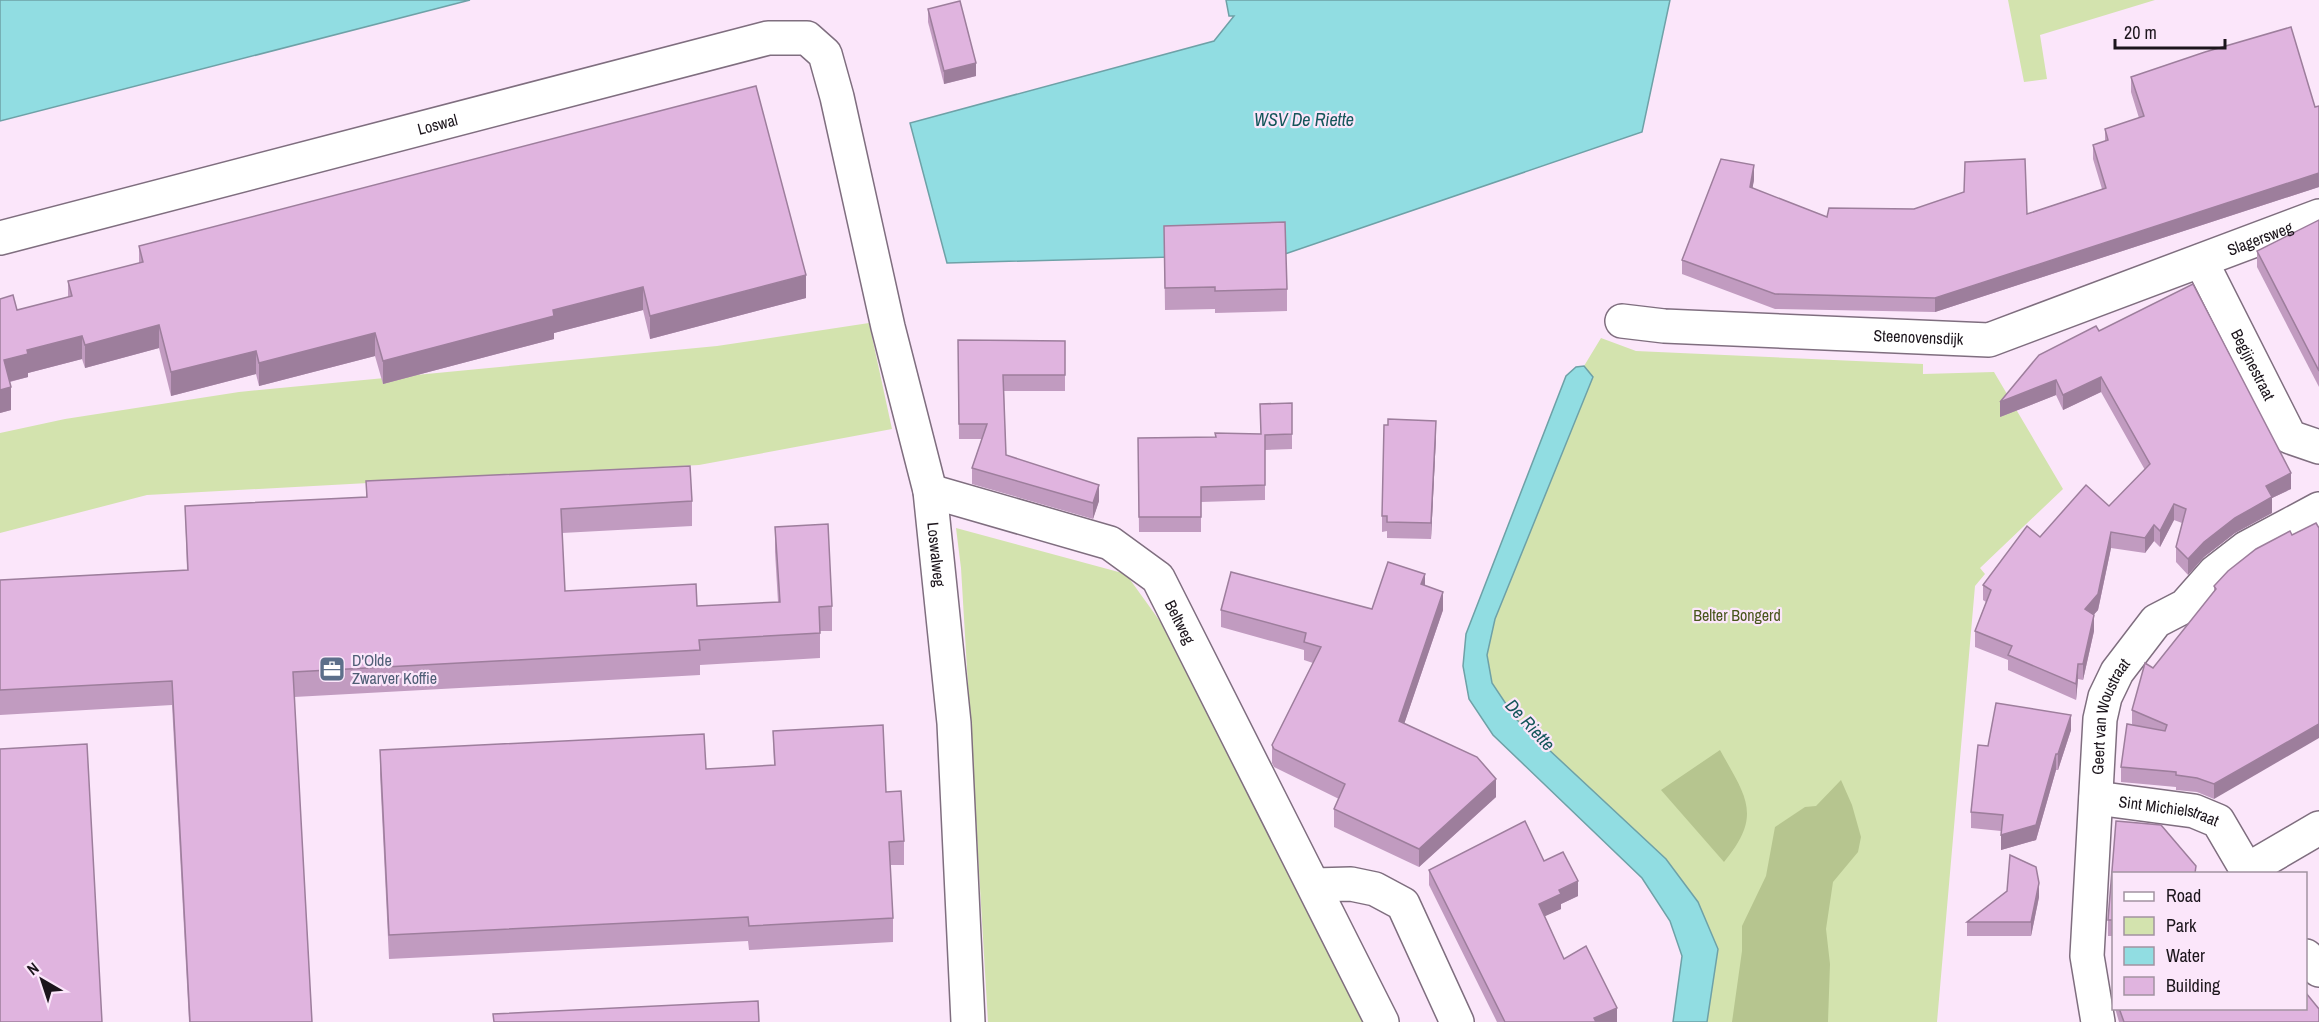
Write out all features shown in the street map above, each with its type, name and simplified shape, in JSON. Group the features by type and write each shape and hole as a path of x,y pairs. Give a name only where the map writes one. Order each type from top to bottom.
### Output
{"street":[{"name":"Loswal","path":"0,238 768,38 807,38 825,54 837,97"},
{"name":"Loswalweg","path":"837,97 888,327 930,491 954,723 968,1022"},
{"name":"Slagersweg","path":"2201,261 2319,216"},
{"name":"Steenovensdijk","path":"1622,321 1664,326 1989,340 2201,261"},
{"name":"Begijnestraat","path":"2201,261 2289,437 2319,447"},
{"name":"Beltweg","path":"930,491 1110,543 1158,578 1382,1022"},
{"name":"Geert van Woustraat","path":"2098,1022 2087,956 2100,718 2105,697 2117,672 2156,621 2185,606 2215,572 2246,548 2319,509"},
{"name":"Sint Michielstraat","path":"2096,798 2194,811 2218,821 2248,872"},
{"path":"2248,872 2319,828"},
{"path":"1314,885 1351,884 1375,890 1403,904 1457,1022"},
{"path":"2307,957 2319,970"}],"green space":[{"path":"2008,0 2155,0 2040,35 2047,79 2024,82"},
{"path":"869,323 892,429 699,465 147,495 0,533 0,433 65,419 239,392 717,346"},
{"name":"Belter Bongerd","path":"1601,338 1636,351 1923,364 1923,374 1994,372 2063,489 1980,568 1985,574 1975,586 1937,1022 1707,1022 1718,949 1698,902 1666,859 1516,719 1492,683 1487,655 1495,619 1592,377 1584,366"},
{"path":"956,528 1126,574 1162,624 1366,1022 988,1022 961,568"}],"shaded area":[{"path":"1720,750 1743,794 1747,818 1736,846 1724,862 1661,790"},
{"path":"1841,780 1852,805 1861,837 1858,852 1833,882 1826,929 1830,964 1828,1022 1732,1022 1742,951 1742,926 1766,876 1775,827 1805,807 1816,806"}],"water":[{"path":"0,0 470,0 0,121"},
{"name":"WSV De Riette","path":"1226,0 1670,0 1642,132 1285,254 947,263 910,123 1214,41 1234,16 1229,16"},
{"path":"1584,366 1593,377 1495,619 1487,655 1492,683 1516,719 1666,859 1698,902 1718,949 1707,1022 1673,1022 1682,956 1670,921 1642,878 1493,735 1469,699 1463,666 1466,634 1566,376 1576,367"}],"building":[{"path":"960,1 976,63 944,71 928,9"},
{"path":"2291,27 2315,107 2319,106 2319,173 1935,298 1775,294 1682,260 1721,159 1754,165 1750,187 1827,217 1829,208 1914,209 1964,192 1965,162 2025,159 2027,214 2106,188 2093,145 2108,140 2105,129 2144,116 2131,77"},
{"path":"756,86 806,275 650,316 643,287 553,310 554,316 383,361 375,333 259,363 256,351 171,372 159,325 85,345 82,336 27,350 28,354 4,360 11,387 0,390 0,299 13,295 17,310 72,296 68,281 143,262 139,246"},
{"path":"2319,220 2319,371 2257,251"},
{"path":"1285,222 1287,289 1215,291 1215,287 1165,288 1164,226"},
{"path":"2193,284 2291,473 2266,486 2272,497 2235,518 2204,542 2188,559 2176,547 2186,509 2174,504 2160,531 2154,525 2145,538 2111,532 2098,594 2085,609 2094,615 2083,664 2078,664 2076,684 2008,655 2012,646 1975,631 1991,590 1983,585 2027,526 2040,537 2086,485 2109,506 2150,464 2101,377 2063,395 2056,380 2000,402 2039,355 2096,326 2099,331"},
{"path":"958,340 1065,341 1065,375 1003,375 1006,455 1099,485 1093,503 972,468 987,424 959,424"},
{"path":"1292,403 1292,434 1265,435 1265,485 1201,487 1201,517 1139,517 1138,438 1216,437 1215,433 1261,434 1260,404"},
{"path":"1388,419 1436,421 1431,523 1387,522 1387,516 1382,516 1384,425 1388,425"},
{"path":"690,466 692,501 561,509 565,591 696,584 697,606 780,602 775,527 828,524 832,606 819,607 820,633 699,640 700,650 293,672 312,1022 190,1022 172,681 0,690 0,580 188,570 185,506 367,497 366,481"},
{"path":"2316,523 2319,528 2319,724 2214,784 2197,778 2176,775 2176,772 2121,767 2127,724 2165,731 2167,725 2132,710 2145,663 2153,668 2216,589 2214,586 2228,571 2256,549 2290,531 2292,535"},
{"path":"1388,562 1425,574 1421,584 1443,592 1399,721 1477,757 1496,779 1419,849 1334,809 1345,784 1274,749 1272,745 1321,647 1304,642 1306,633 1221,610 1231,572 1372,609"},
{"path":"1996,703 2071,715 2058,754 2056,754 2036,825 2001,835 2003,815 1971,812 1978,745 1988,746"},
{"path":"883,725 886,792 901,791 904,841 889,842 893,918 749,926 748,917 389,935 380,750 704,734 706,769 775,765 773,731"},
{"path":"87,744 102,1022 0,1022 0,749"},
{"path":"1525,821 1544,861 1563,852 1578,881 1559,890 1561,894 1539,904 1564,959 1586,946 1617,1008 1594,1018 1596,1022 1505,1022 1429,870"},
{"path":"2116,821 2161,825 2196,866 2195,872 2112,872 2112,920 2108,920"},
{"path":"2010,855 2036,867 2039,883 2031,922 1967,922 2007,891"},
{"path":"2307,994 2319,1009 2319,1022 2124,1022 2120,1010 2307,1010"},
{"path":"758,1001 759,1022 494,1022 493,1014"}],"place":[{"name":"D'Olde Zwarver Koffie","path":"332,669"}],"water label":[{"name":"De Riette","path":"1530,725"}]}
